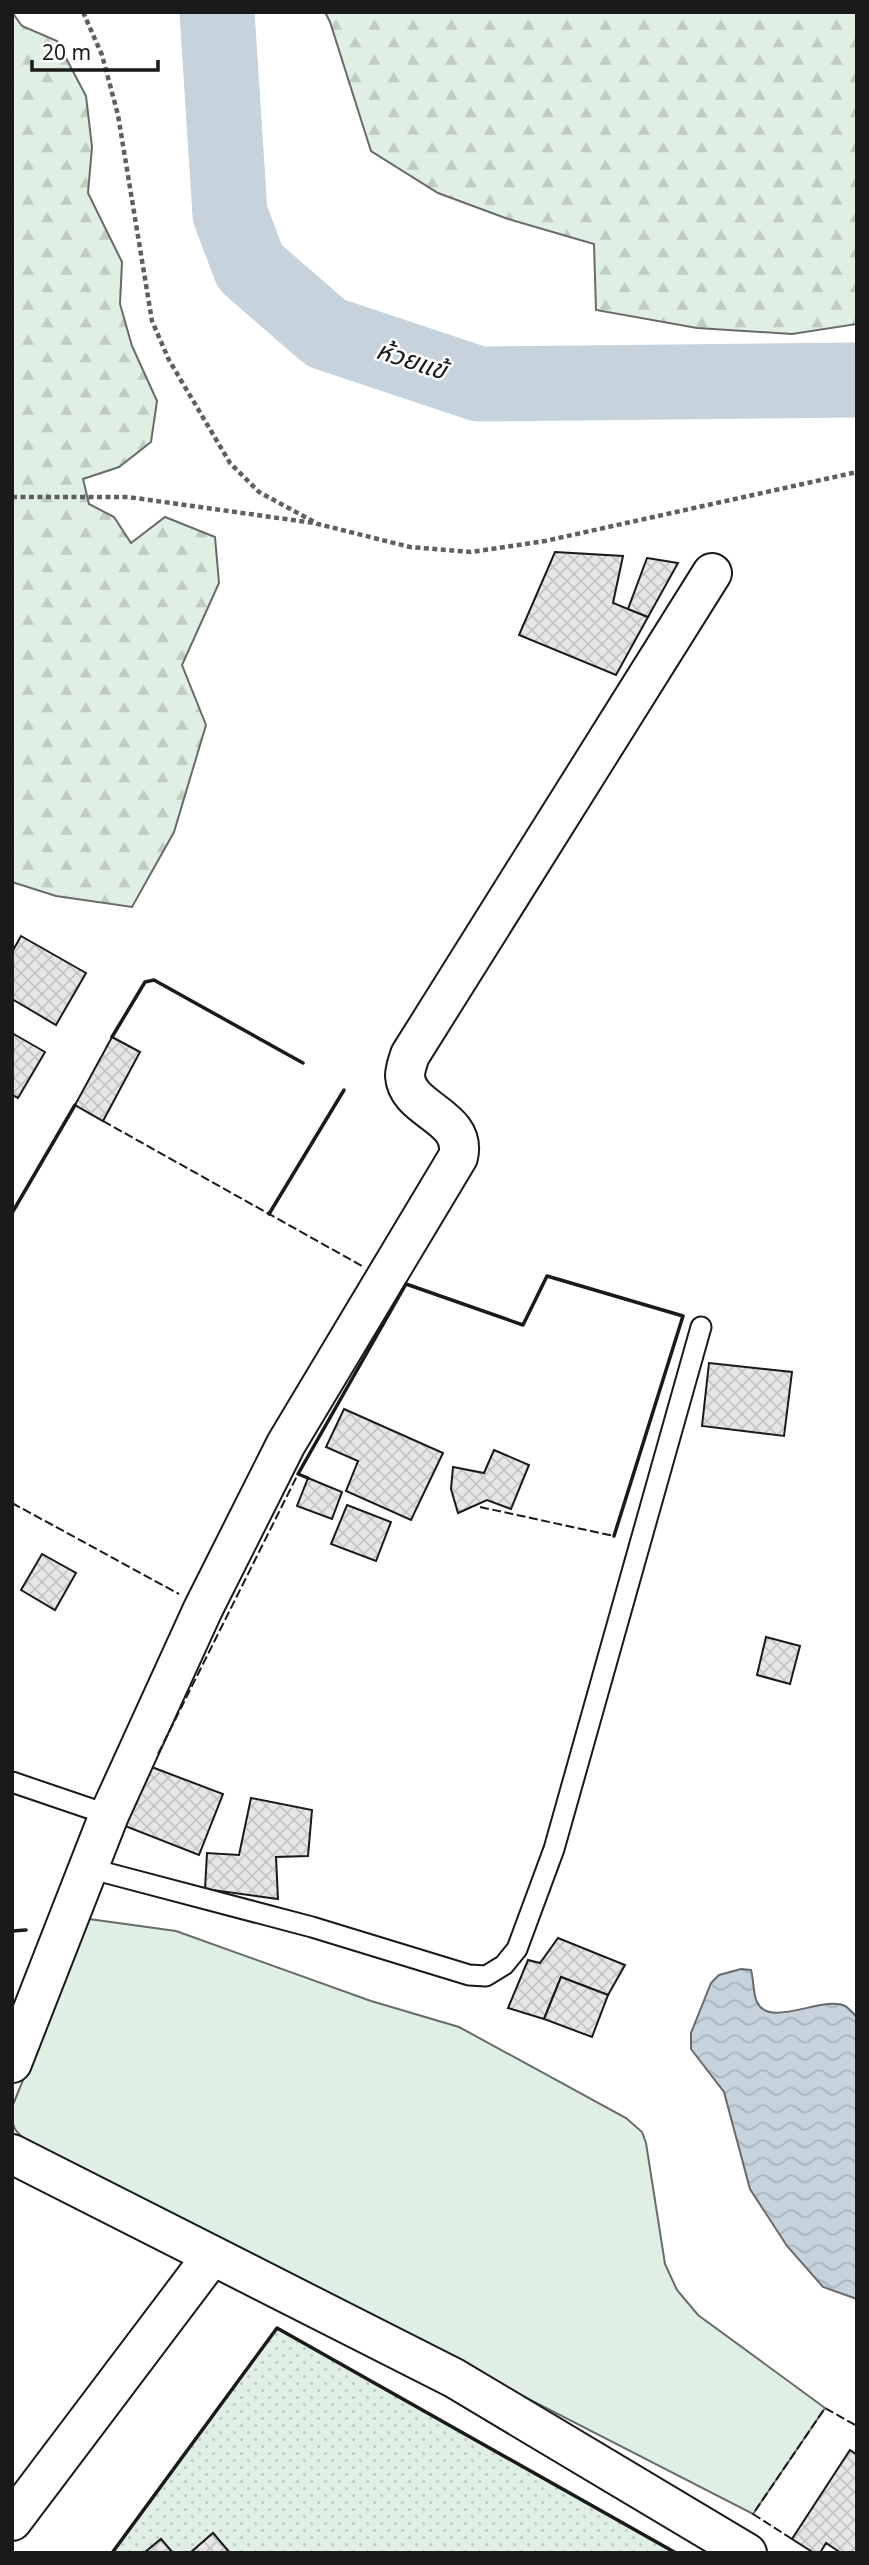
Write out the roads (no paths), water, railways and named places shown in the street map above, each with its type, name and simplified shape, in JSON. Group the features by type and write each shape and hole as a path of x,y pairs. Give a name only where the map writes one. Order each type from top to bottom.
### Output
{"street":[{"path":"12,2063 109,1815 203,1609 286,1444 458,1157 461,1145 457,1134 407,1085 405,1073 410,1055 712,573"},
{"path":"12,2154 454,2378 747,2553"},
{"path":"12,2521 212,2256"}],"lane":[{"path":"88,1868 312,1927 470,1975 486,1976 504,1965 517,1948 554,1849 701,1327"},
{"path":"12,1782 109,1815"}],"water":[{"path":"741,1969 751,1970 756,1999 763,2009 785,2012 836,2004 846,2007 857,2017 857,2299 823,2287 787,2246 750,2189 724,2092 691,2049 691,2033 711,1983 719,1975"}],"waterway":[{"name":"ห้วยแข้","path":"217,12 230,214 250,267 326,333 479,384 857,380"}]}
